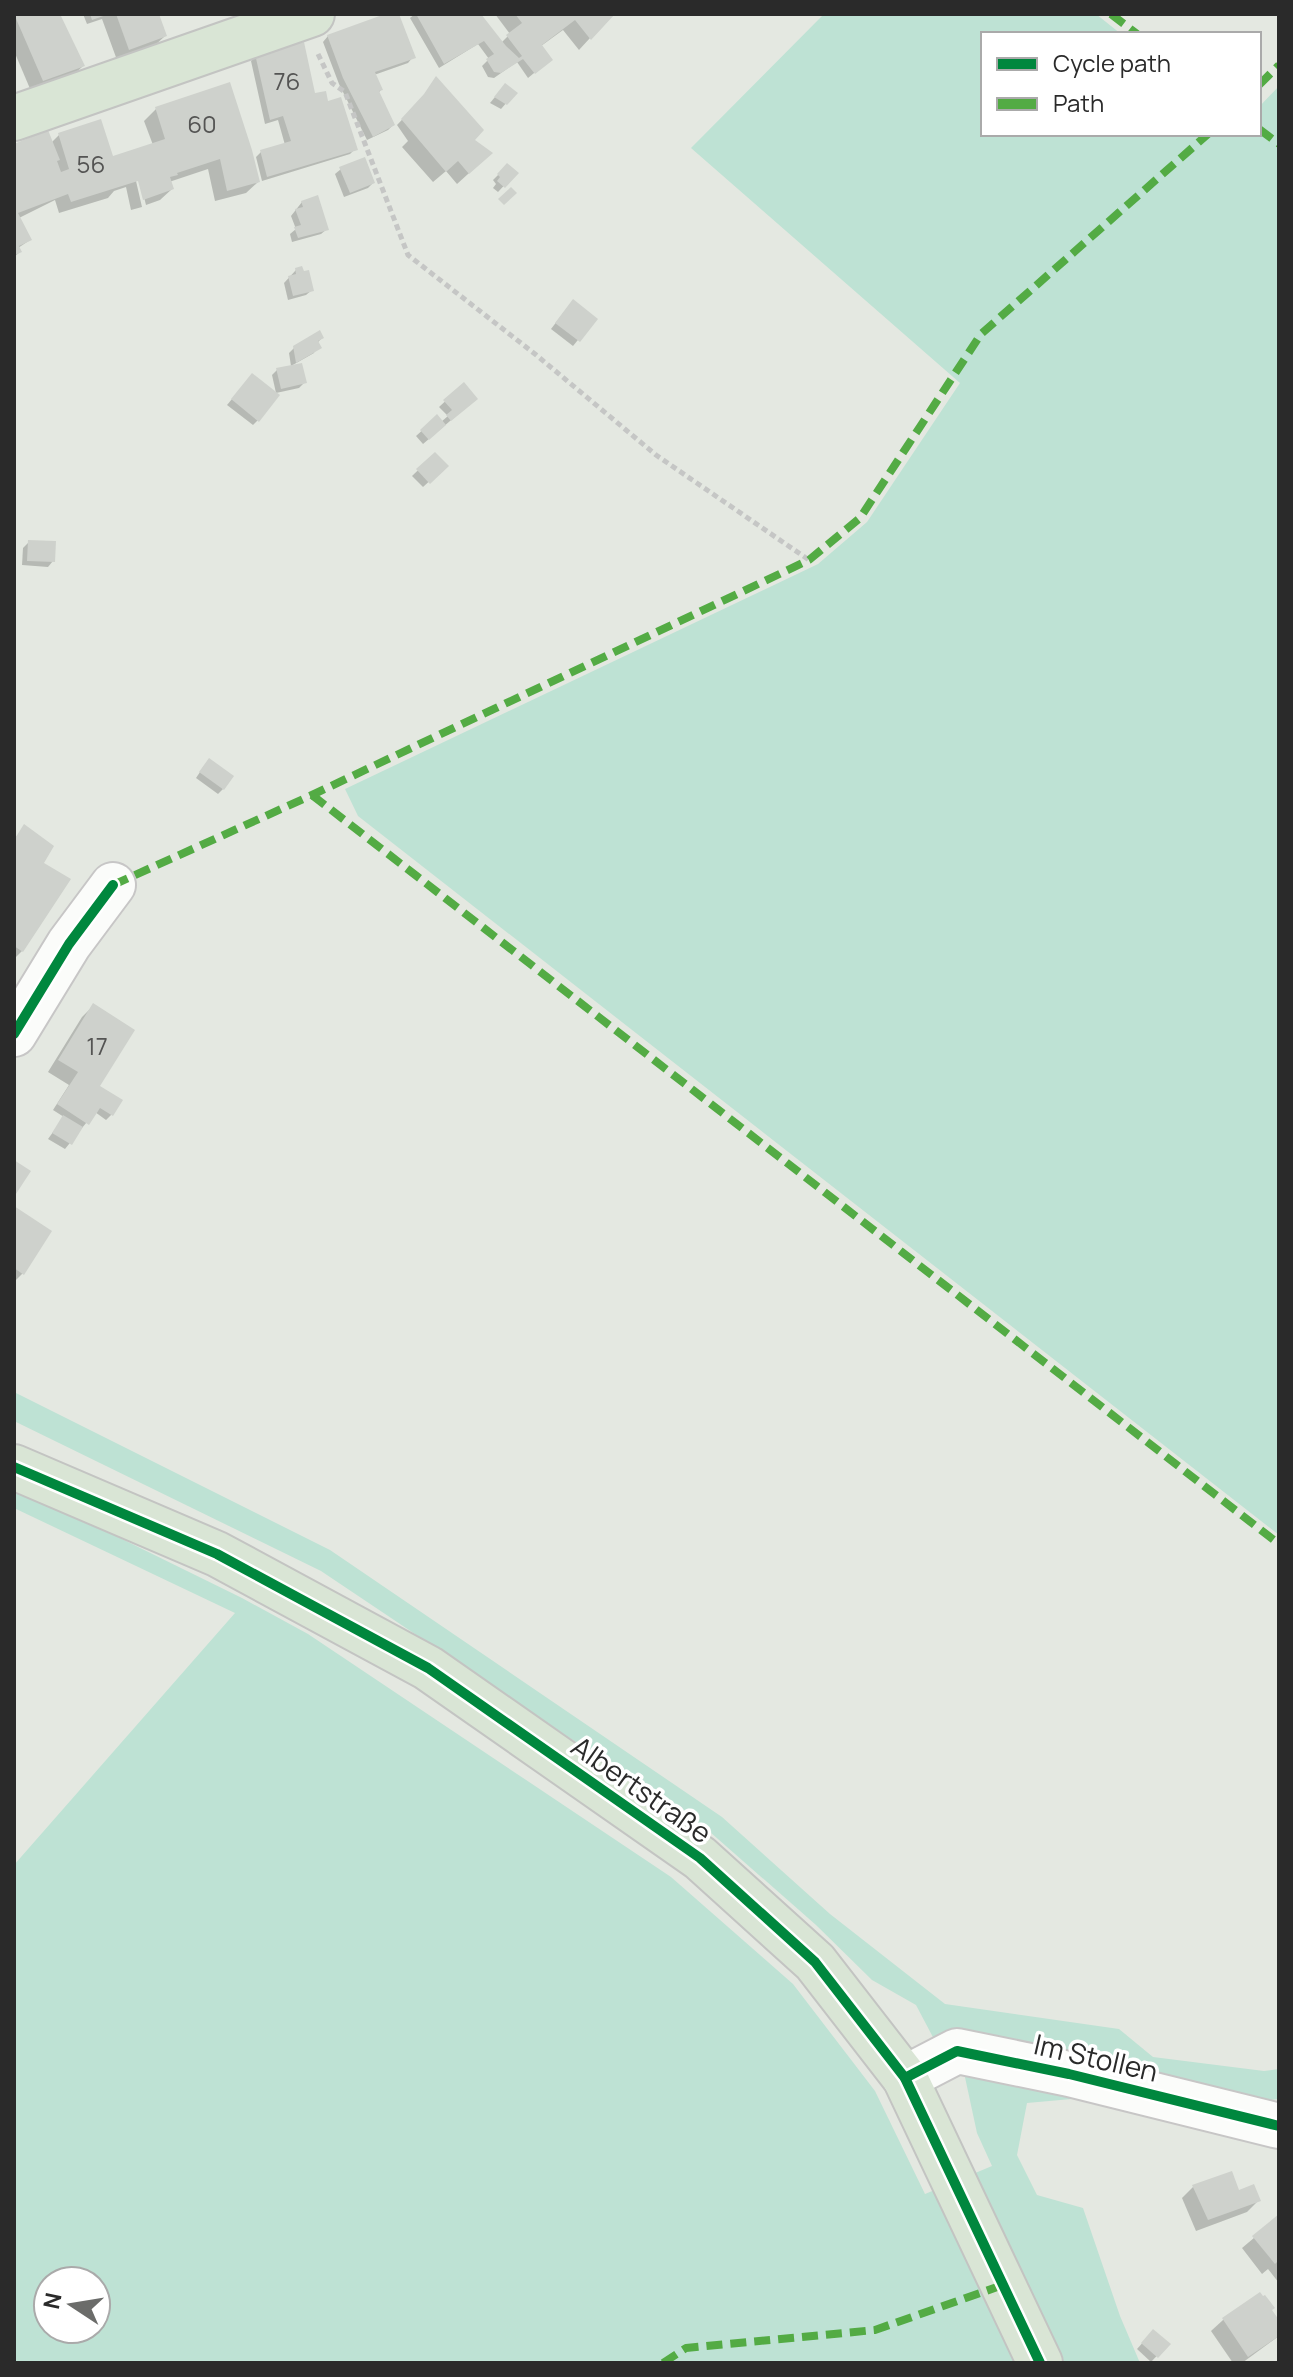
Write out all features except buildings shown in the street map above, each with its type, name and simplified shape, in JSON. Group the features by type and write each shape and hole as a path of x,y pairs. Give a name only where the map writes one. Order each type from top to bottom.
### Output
{"main road":[{"path":"14,118 307,16"},
{"name":"Albertstraße","path":"14,1467 217,1554 428,1668 700,1858 815,1962 905,2078 1040,2363"}],"street":[{"path":"14,1034 69,944 113,885"},
{"name":"Im Stollen","path":"905,2078 957,2051 1069,2074 1279,2126"}],"path":[{"path":"307,16 332,83 345,92 408,255 535,354 656,455 809,560"}],"green space":[{"path":"824,14 1096,14 1118,32 981,32 981,136 1261,136 1261,105 1279,86 1279,1535 358,816 345,789 818,564 867,522 960,383 691,148"},
{"path":"14,1392 330,1550 722,1817 830,1914 945,2004 1119,2029 1153,2057 1264,2071 1279,2069 1279,2099 1249,2102 935,2041 916,2005 872,1980 816,1925 710,1832 321,1571 14,1421"},
{"path":"14,1486 242,1598 308,1634 671,1877 793,1984 875,2091 925,2194 992,2166 977,2133 963,2068 1116,2095 1027,2103 1017,2155 1037,2195 1083,2208 1120,2316 1140,2363 14,2363 14,1865 235,1613 14,1508"}],"marked path":[{"path":"1111,14 1134,32"},
{"path":"1261,83 1279,65"},
{"path":"1261,130 1279,144"},
{"path":"113,885 312,795 809,560 860,518 981,334 1206,136"},
{"path":"312,795 1279,1544"},
{"path":"663,2363 686,2348 875,2330 1003,2285"}],"cycle path":[{"path":"14,1034 69,944 113,885"},
{"path":"14,1467 217,1554 428,1668 700,1858 815,1962 905,2078 1040,2363"},
{"path":"905,2078 957,2051 1069,2074 1279,2126"}]}
